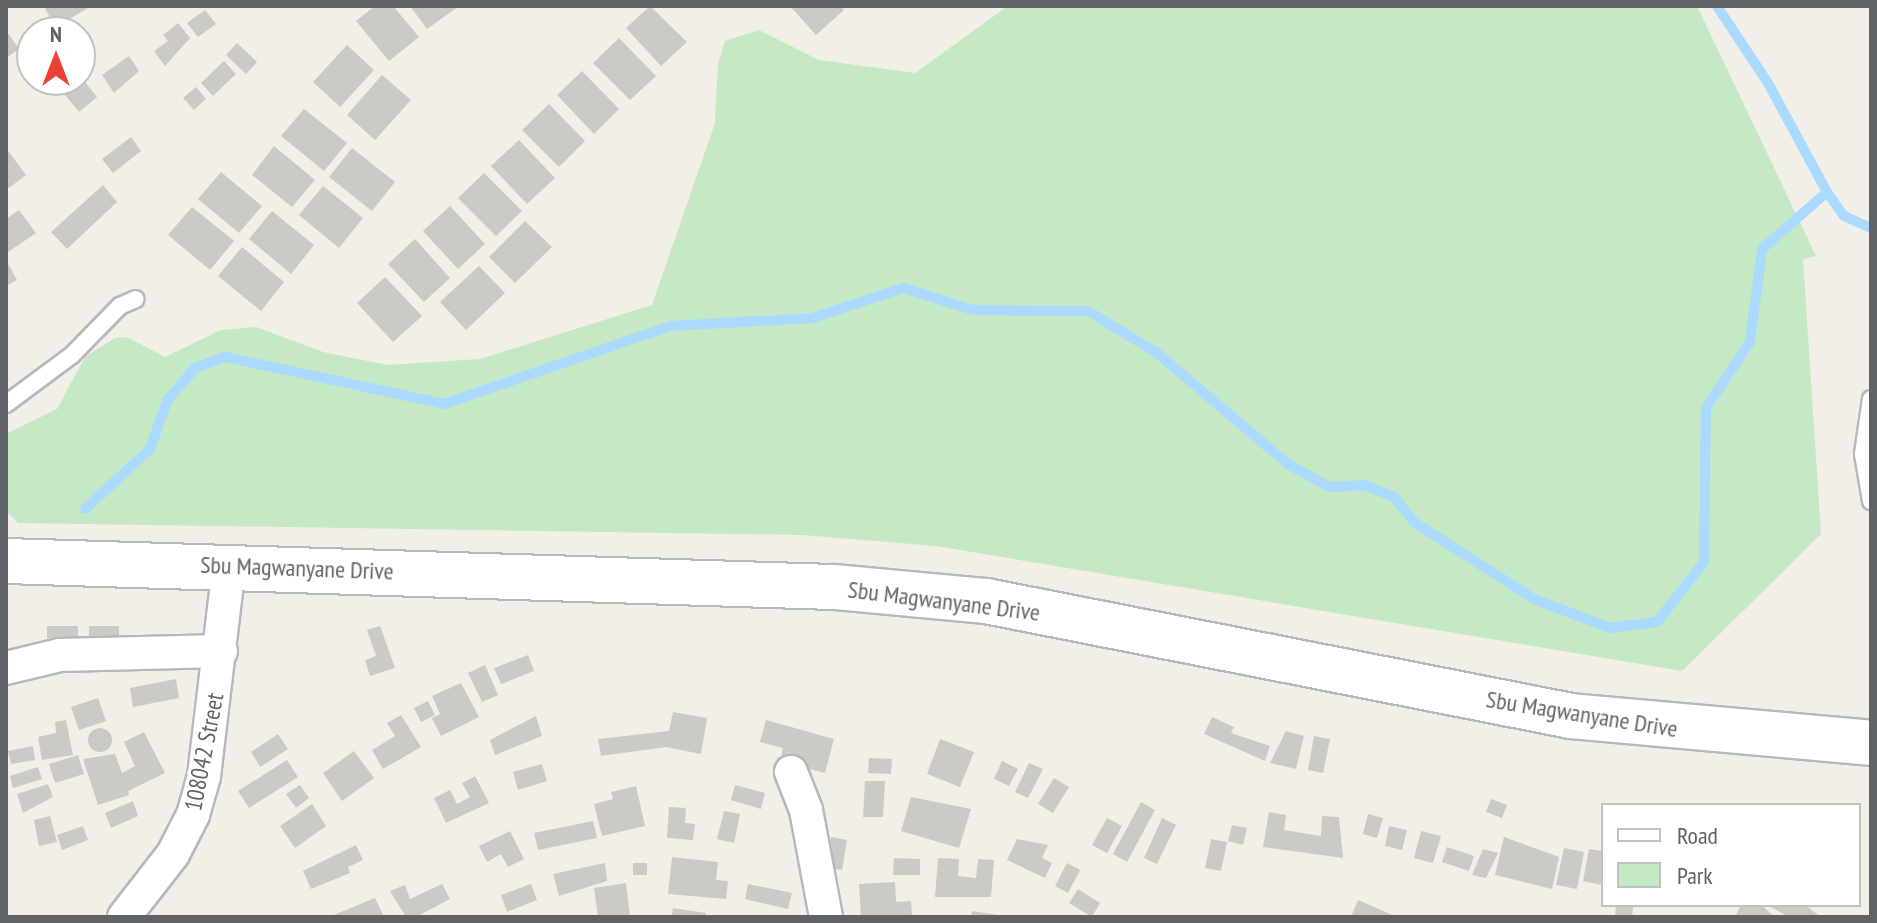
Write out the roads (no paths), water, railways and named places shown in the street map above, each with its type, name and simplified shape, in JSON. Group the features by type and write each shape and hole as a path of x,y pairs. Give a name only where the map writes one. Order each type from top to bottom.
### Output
{"main road":[{"name":"Sbu Magwanyane Drive","path":"6,561 834,587 986,601 1571,716 1871,743"}],"street":[{"name":"108042 Street","path":"124,917 173,854 193,815 204,776 229,566"},
{"path":"6,668 60,655 221,651"},
{"path":"791,772 806,810 826,917"}],"lane":[{"path":"6,404 72,355 120,306 136,299"},
{"path":"1871,399 1863,454 1871,501"}],"waterway":[{"path":"1717,6 1768,83 1827,192 1844,216 1871,228"},
{"path":"85,509 150,449 167,401 195,368 225,357 444,404 671,326 812,318 904,288 973,310 1088,311 1157,353 1288,464 1330,487 1364,485 1394,497 1414,522 1534,599 1610,628 1657,622 1704,562 1706,408 1750,342 1762,249 1827,192"}]}
